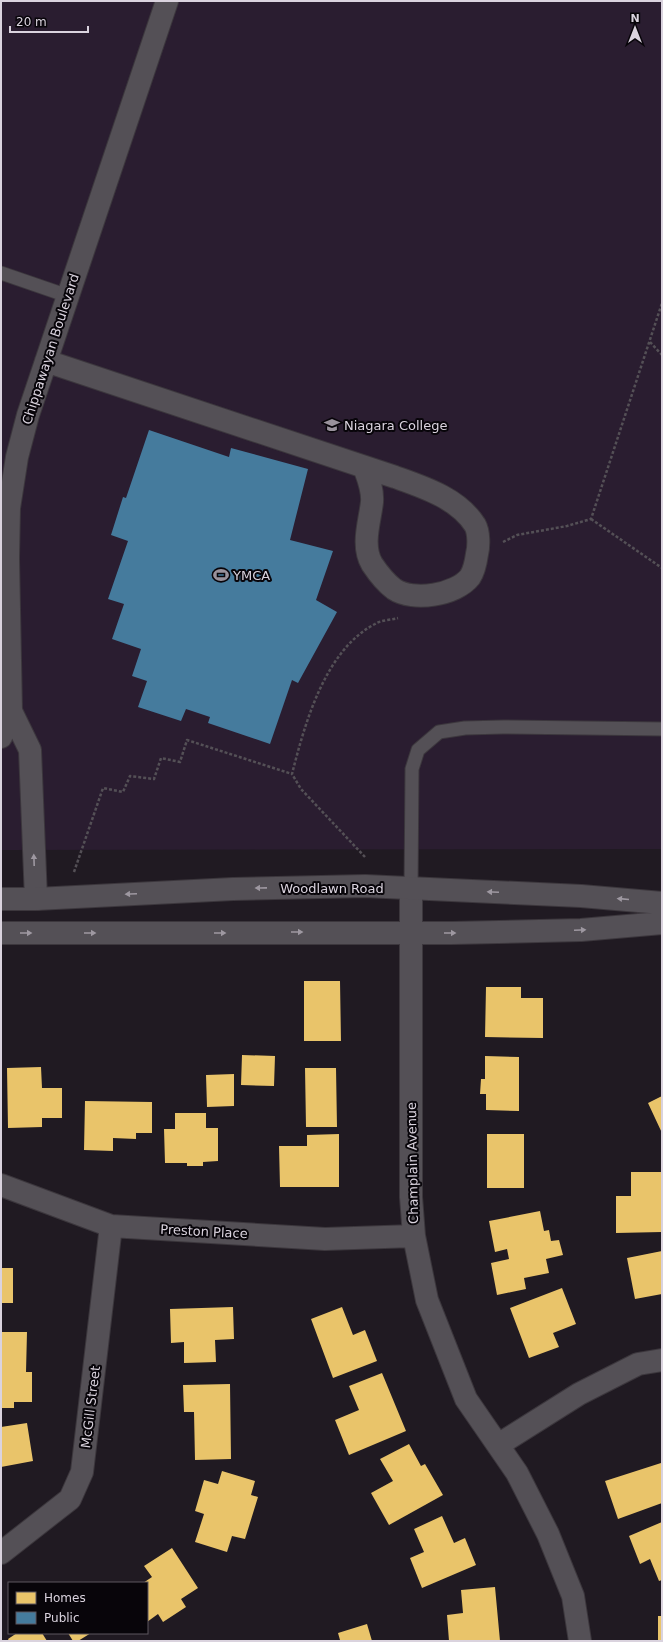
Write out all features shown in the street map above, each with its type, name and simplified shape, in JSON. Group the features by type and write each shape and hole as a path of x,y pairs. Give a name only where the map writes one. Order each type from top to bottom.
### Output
{"street":[{"name":"Chippawayan Boulevard","path":"1,737 6,709 4,557 9,508 17,457 28,415 167,1"},
{"path":"46,361 364,467 432,490 457,506 475,525 479,545 476,563 470,577 458,588 437,594 414,596 395,590 371,563 366,543 372,501 371,485 364,467"},
{"name":"Chippawayan Boulevard","path":"6,709 30,750 36,898"},
{"name":"Woodlawn Road","path":"1,898 36,898 233,889 365,886 581,896 662,902"},
{"name":"Champlain Avenue","path":"412,888 410,1196 414,1236 428,1300 466,1399 517,1473 562,1566 573,1596 580,1641"},
{"path":"1,933 452,933 581,930 662,922"},
{"name":"Preston Place","path":"1,1185 111,1226 326,1239 414,1236"},
{"name":"McGill Street","path":"1,1553 70,1499 82,1472 111,1226"},
{"path":"498,1445 579,1394 638,1364 662,1360"}],"lane":[{"path":"1,273 68,296"},
{"path":"412,888 412,769 418,750 439,732 464,728 503,727 662,729"}],"path":[{"path":"591,519 662,303"},
{"path":"649,341 662,355"},
{"path":"500,546 504,540 517,535 566,526 591,519"},
{"path":"591,519 662,568"},
{"path":"365,857 300,789 292,774 297,754 318,692 338,657 348,643 376,623 405,617"},
{"path":"74,872 103,788 123,792 130,776 154,779 161,758 180,762 187,740 292,774"}],"shaded area":[{"name":"Niagara College","path":"1,1 662,1 662,849 1,850"}],"building: Homes":[{"path":"304,981 340,981 341,1041 304,1041"},
{"path":"486,987 521,987 521,998 543,998 543,1038 485,1037"},
{"path":"242,1055 275,1056 274,1086 241,1085"},
{"path":"485,1056 519,1057 519,1111 486,1110 486,1094 480,1094 481,1079 485,1079"},
{"path":"41,1067 42,1088 62,1088 62,1118 42,1118 42,1127 8,1128 7,1068"},
{"path":"305,1068 336,1068 337,1127 306,1127"},
{"path":"234,1074 234,1106 207,1107 206,1075"},
{"path":"662,1096 662,1133 648,1103"},
{"path":"85,1101 152,1102 152,1133 136,1133 136,1139 113,1138 113,1151 84,1150"},
{"path":"175,1113 206,1113 206,1128 218,1128 218,1161 203,1162 203,1166 187,1166 187,1163 165,1163 164,1129 175,1129"},
{"path":"339,1134 339,1187 280,1187 279,1146 307,1146 307,1135"},
{"path":"487,1134 524,1134 524,1188 487,1188"},
{"path":"631,1172 662,1172 662,1232 616,1233 616,1196 631,1196"},
{"path":"540,1211 544,1231 549,1230 551,1241 559,1240 563,1255 546,1259 549,1273 524,1278 526,1289 497,1295 491,1263 509,1259 507,1249 495,1252 489,1221"},
{"path":"662,1251 662,1294 635,1299 627,1258"},
{"path":"1,1268 13,1268 13,1303 1,1303"},
{"path":"562,1288 576,1324 553,1333 559,1347 529,1358 510,1308"},
{"path":"233,1307 234,1339 215,1340 216,1362 184,1363 184,1342 171,1343 170,1309"},
{"path":"342,1307 353,1335 365,1330 377,1361 333,1378 311,1319"},
{"path":"1,1332 27,1332 26,1372 32,1372 32,1402 14,1402 14,1408 1,1408"},
{"path":"382,1373 406,1431 349,1455 335,1420 359,1410 349,1386"},
{"path":"230,1384 231,1459 195,1460 194,1412 184,1412 183,1385"},
{"path":"27,1423 33,1461 1,1467 1,1427"},
{"path":"409,1444 421,1466 425,1464 443,1495 389,1525 371,1493 393,1481 380,1459"},
{"path":"661,1463 662,1503 618,1519 605,1481"},
{"path":"222,1471 255,1481 251,1495 258,1497 245,1539 232,1536 227,1552 195,1542 204,1514 195,1511 204,1480 218,1484"},
{"path":"442,1516 454,1543 465,1538 476,1565 422,1588 410,1558 424,1552 414,1529"},
{"path":"662,1522 662,1580 659,1581 650,1559 640,1564 629,1536"},
{"path":"172,1548 198,1588 181,1599 186,1607 163,1622 158,1614 148,1621 148,1582 144,1582 152,1577 144,1566"},
{"path":"495,1587 500,1641 449,1641 447,1615 463,1613 461,1590"},
{"path":"658,1616 662,1616 662,1641 658,1641"},
{"path":"367,1624 372,1641 337,1641 340,1640 338,1633"},
{"path":"16,1634 43,1634 47,1641 9,1641 8,1639"},
{"path":"69,1634 89,1634 78,1641 73,1641"}],"building: Public":[{"name":"YMCA","path":"149,430 229,457 231,448 308,469 290,540 333,551 316,600 337,612 298,683 292,680 270,744 208,723 210,717 186,709 181,721 138,707 147,681 132,676 141,649 112,639 124,604 108,599 128,541 111,535 123,497 126,498"}],"place":[{"name":"Niagara College","path":"332,425"},
{"name":"YMCA","path":"221,575"}]}
